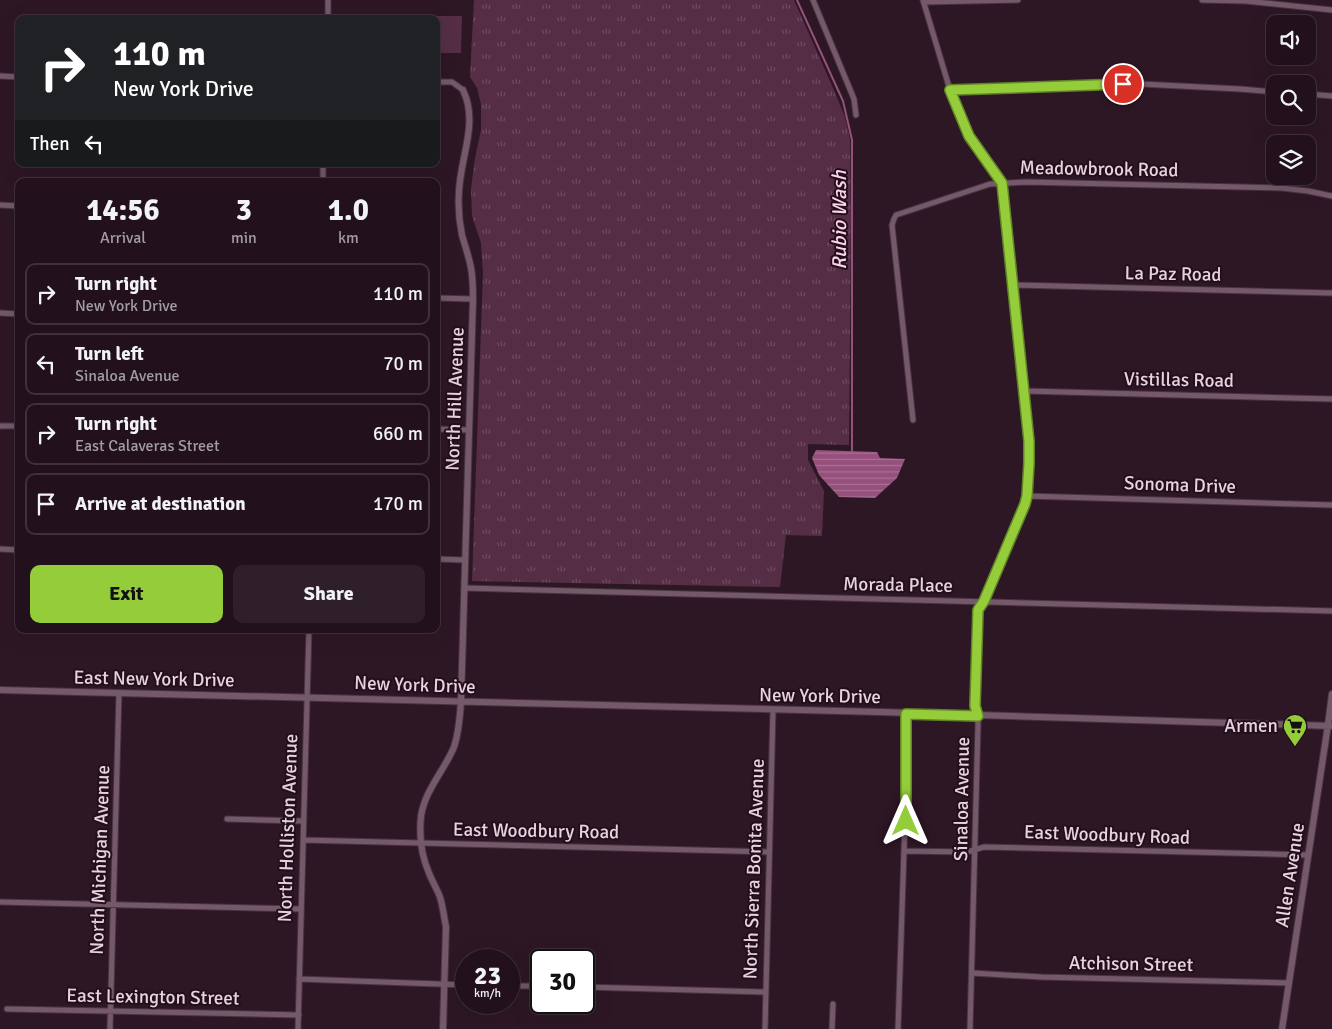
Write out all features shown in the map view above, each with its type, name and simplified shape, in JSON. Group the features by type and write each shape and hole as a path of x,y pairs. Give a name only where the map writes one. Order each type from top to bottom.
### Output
{"street":[{"path":"328,0 328,15"},
{"path":"812,0 854,99 856,115"},
{"path":"924,1 1018,0"},
{"path":"1202,0 1246,1 1332,10"},
{"name":"Sinaloa Avenue","path":"924,1 950,90 969,136 1002,183 1025,391 1029,448 1027,496 984,601 978,610 975,706 978,716 976,850 970,1029"},
{"path":"0,76 15,77"},
{"path":"440,82 452,82 463,90"},
{"path":"950,90 1141,84 1266,91"},
{"name":"North Hill Avenue","path":"443,1029 446,928 444,911 428,871 421,844 422,814 426,799 457,736 461,702 473,300 471,266 462,234 459,206 460,178 469,123 469,107 463,90"},
{"path":"1316,95 1332,96"},
{"name":"Meadowbrook Road","path":"913,420 892,225 896,215 990,184 1002,183 1036,182 1281,188 1332,196"},
{"path":"0,205 15,206"},
{"name":"La Paz Road","path":"1013,286 1332,294"},
{"path":"440,298 473,300"},
{"path":"0,313 15,314"},
{"name":"Vistillas Road","path":"1025,391 1332,399"},
{"path":"0,426 15,426"},
{"path":"440,429 469,430"},
{"name":"Sonoma Drive","path":"1027,496 1332,505"},
{"path":"0,549 15,550"},
{"path":"440,560 464,560"},
{"name":"Morada Place","path":"464,588 1332,611"},
{"name":"North Holliston Avenue","path":"298,1029 309,633"},
{"name":"East New York Drive","path":"0,690 308,698"},
{"name":"North Michigan Avenue","path":"110,1029 119,693"},
{"name":"Allen Avenue","path":"1282,1029 1308,855 1330,726 1332,694"},
{"name":"New York Drive","path":"308,698 1330,726"},
{"name":"North Sierra Bonita Avenue","path":"764,1029 773,710"},
{"path":"898,1029 905,851 906,714"},
{"path":"227,819 303,821"},
{"name":"East Woodbury Road","path":"303,840 769,852"},
{"name":"East Woodbury Road","path":"905,851 968,852 984,847 1308,855"},
{"path":"0,902 301,909"},
{"name":"Atchison Street","path":"972,973 1041,977 1289,983"},
{"path":"299,979 455,984"},
{"path":"595,988 766,992"},
{"path":"832,1029 833,1004"},
{"name":"East Lexington Street","path":"7,1009 298,1015"}],"green space":[{"path":"474,0 794,0 845,117 850,139 849,445 808,444 808,460 824,491 822,536 786,535 780,587 472,581 483,273 481,243 472,216 471,189 481,130 481,104 477,88 470,77"},
{"path":"440,16 462,16 461,53 440,53"}],"shaded area":[{"path":"816,450 877,452 880,458 905,459 897,478 875,498 839,497 819,475 812,458"}],"waterway":[{"name":"Rubio Wash","path":"797,0 843,101 852,140 852,451"}],"place":[{"name":"Armen","path":"1295,747"}],"route":[{"path":"906,821 906,714 978,716 975,706 978,610 984,601 1025,504 1029,463 1025,391 1002,183 969,136 950,90 1123,84"}]}
